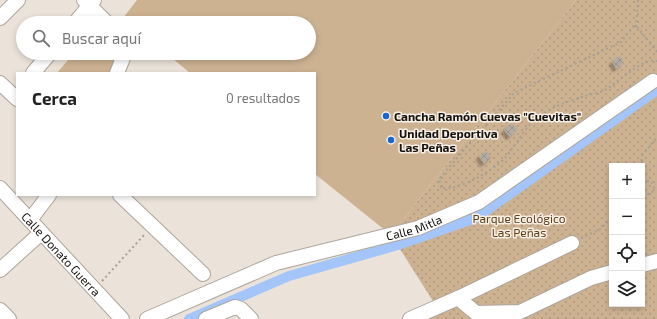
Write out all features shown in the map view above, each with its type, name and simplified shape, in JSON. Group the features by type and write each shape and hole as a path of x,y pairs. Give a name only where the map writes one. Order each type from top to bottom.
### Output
{"street":[{"path":"0,18 18,0"},
{"path":"80,16 89,2 101,16"},
{"path":"34,72 44,60"},
{"path":"117,72 122,60"},
{"name":"Calle Mitla","path":"147,319 276,263 418,228 479,202 653,81"},
{"path":"0,83 16,99"},
{"name":"Calle Donato Guerra","path":"0,188 122,319"},
{"path":"20,209 24,196"},
{"path":"30,220 48,196"},
{"path":"121,196 203,274"},
{"path":"0,270 41,233"},
{"path":"410,319 458,298 572,243"},
{"path":"645,264 657,261"},
{"path":"458,298 476,313 520,312 591,278 609,273"},
{"path":"206,319 230,307 241,309 250,319"},
{"path":"0,310 9,319"}],"path":[{"path":"638,0 636,27 657,52"},
{"path":"636,27 634,26 621,42 514,93 439,179 441,188 448,189 467,182 492,169 505,158 521,134 540,115 564,104 603,91 638,66 652,60 657,61"},
{"path":"641,163 642,156 657,137"},
{"path":"645,180 651,181 656,187 651,194 645,194"},
{"path":"572,243 599,230 609,221"},
{"path":"94,290 152,226"}],"green space":[{"name":"Unidad Deportiva Las Peñas","path":"137,0 576,0 391,235 316,175 316,72 189,72 174,60 316,60 316,16 125,16"},
{"name":"Parque Ecológico Las Peñas","path":"576,0 657,0 657,319 427,319 438,309 391,235"},
{"path":"68,60 122,60 117,72 58,72"}],"building":[{"path":"620,56 624,63 616,69 612,61"},
{"path":"511,123 518,129 510,137 504,130"},
{"path":"486,151 491,158 484,164 479,156"}],"waterway":[{"path":"189,319 289,276 398,245 476,218 657,90"}],"place":[{"name":"Cancha Ramón Cuevas \"Cuevitas\"","path":"386,116"},
{"name":"Unidad Deportiva Las Peñas","path":"391,140"}]}
